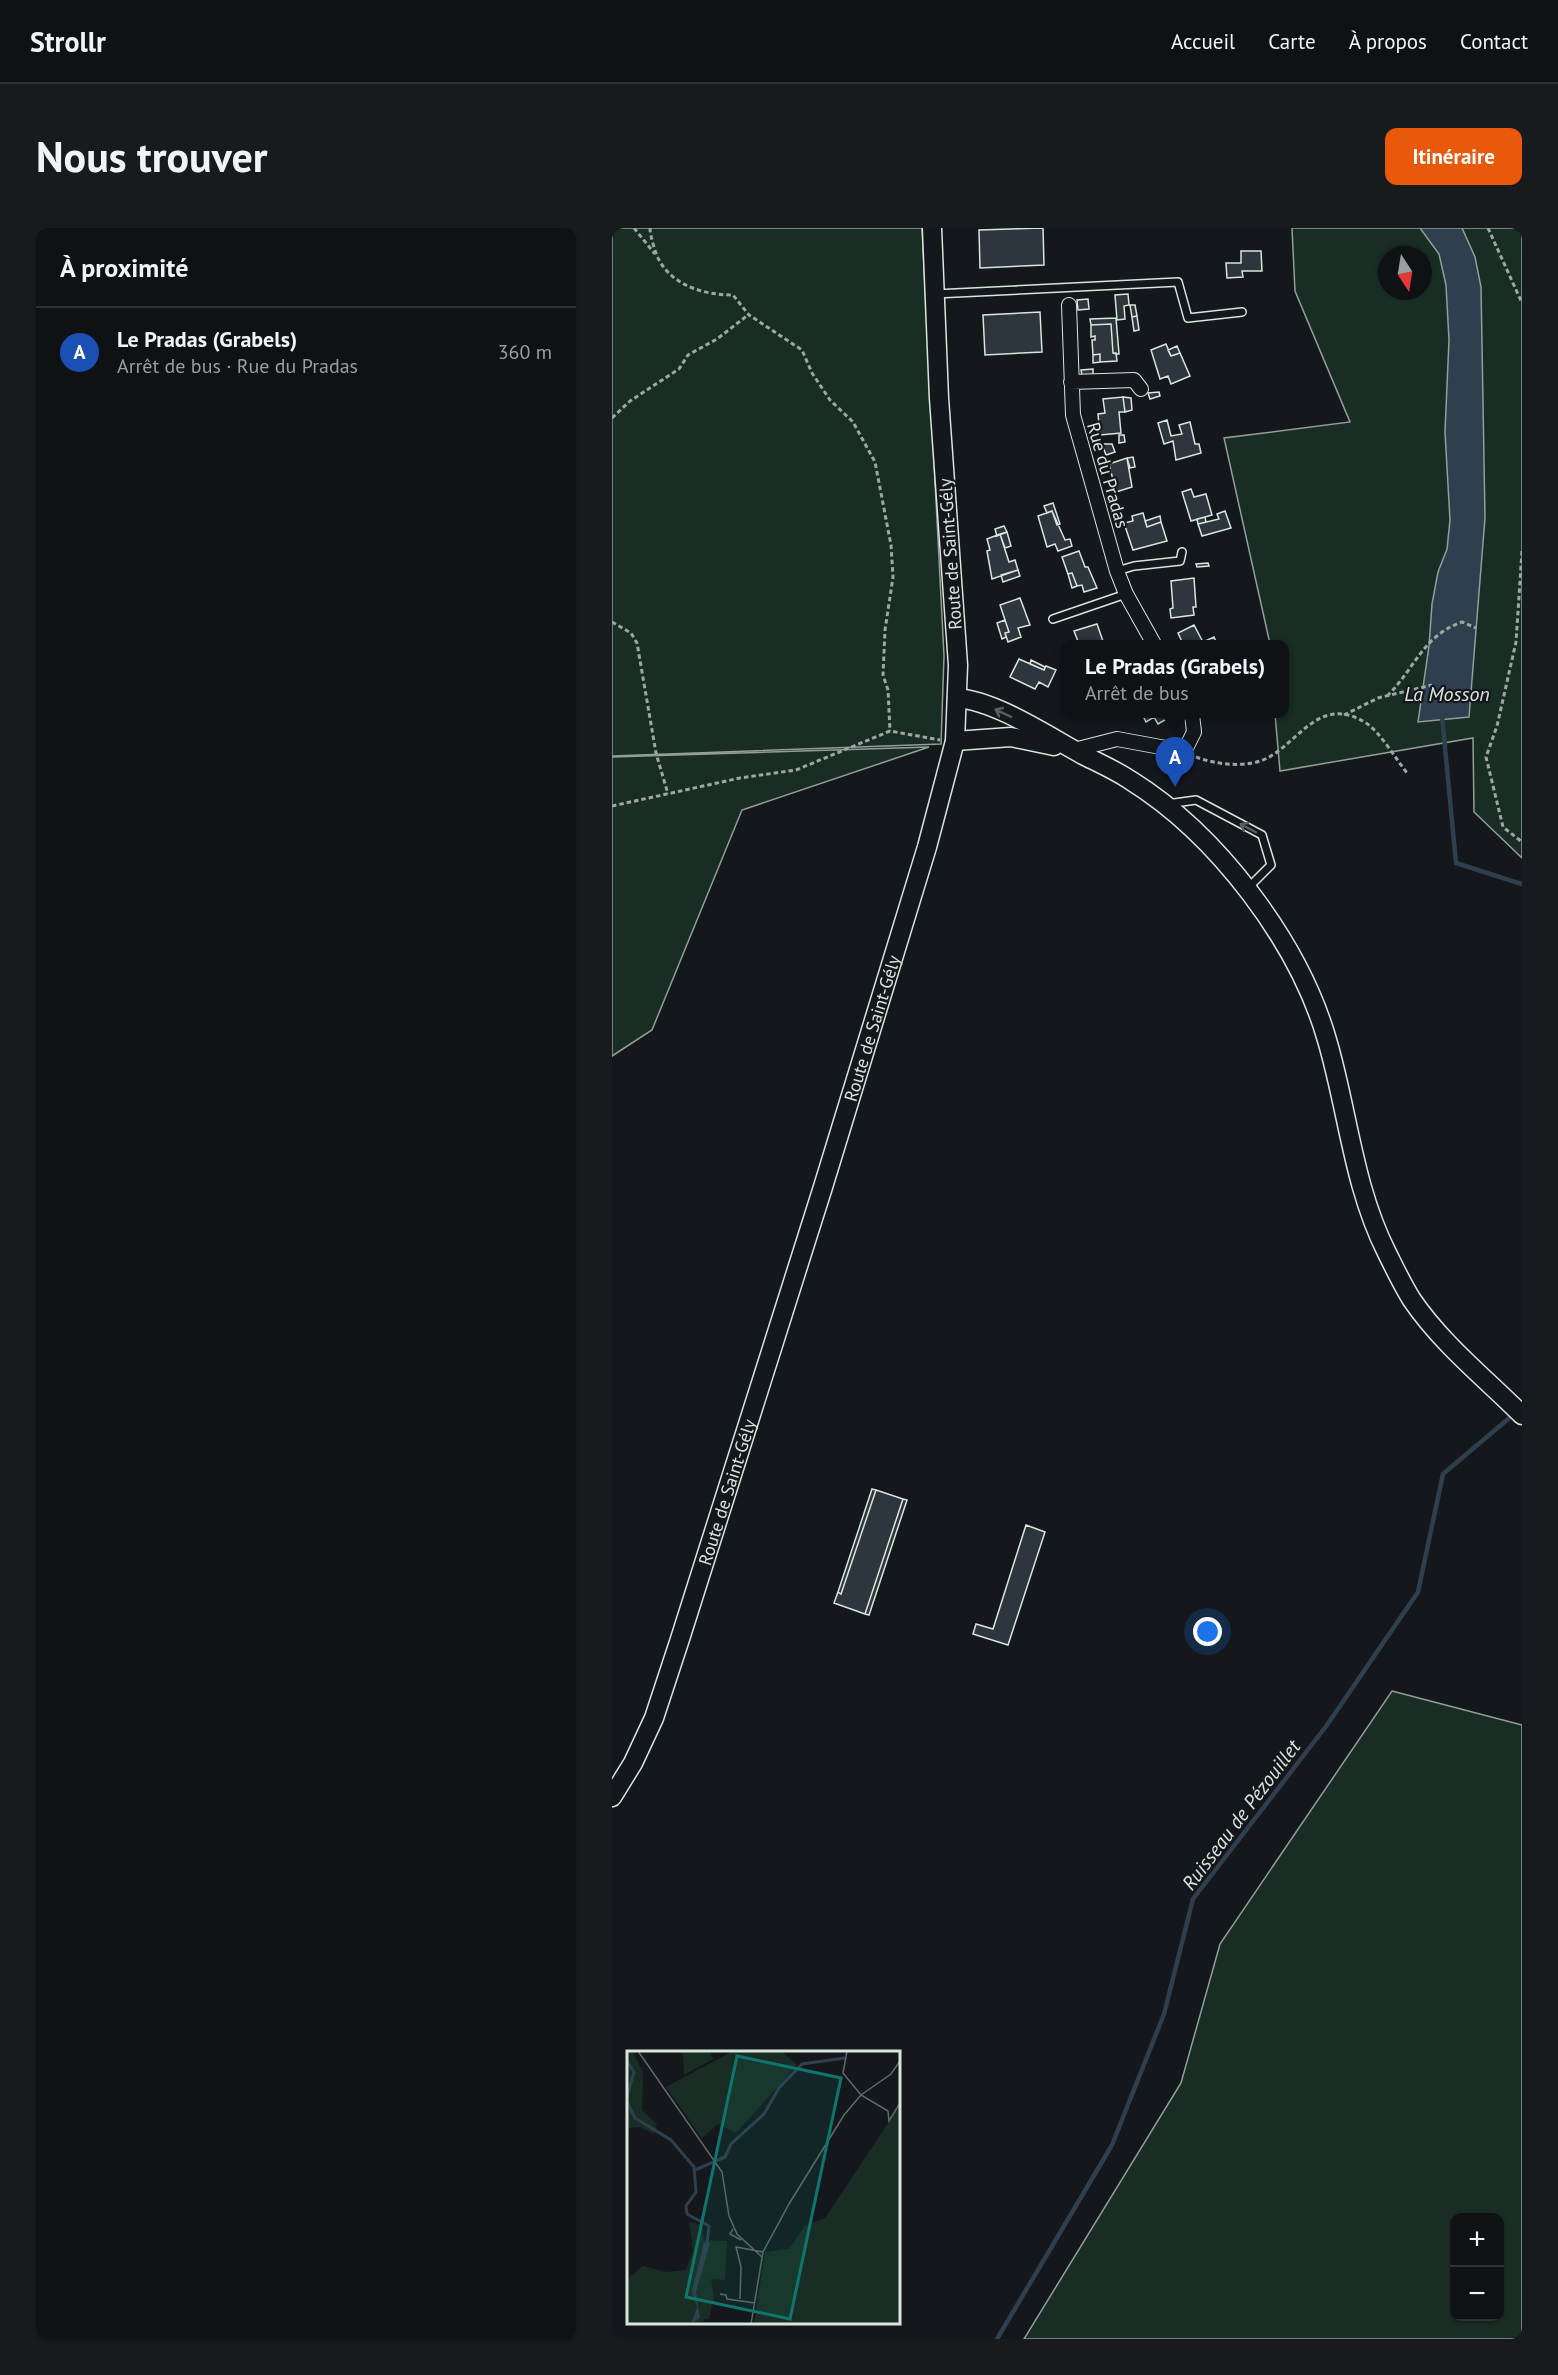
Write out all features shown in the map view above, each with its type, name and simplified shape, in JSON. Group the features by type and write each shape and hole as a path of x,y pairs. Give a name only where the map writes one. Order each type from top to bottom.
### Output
{"street":[{"name":"Route de Saint-Gély","path":"612,1797 633,1763 654,1718 680,1640 823,1187 927,846 955,741 958,665 932,228"},
{"name":"Rue du Pradas","path":"1069,305 1073,415 1117,571 1126,594 1151,640"},
{"path":"1071,382 1134,380 1141,389"},
{"path":"957,698 1004,713 1131,780 1208,844 1248,888 1282,940 1305,984 1327,1039 1353,1156 1386,1250 1413,1300 1445,1340 1516,1409"},
{"path":"955,741 1011,737 1074,750 1090,743 1117,739 1177,750 1187,746 1194,732 1192,718"}],"lane":[{"path":"935,294 1178,282 1188,318 1242,312"},
{"path":"1117,571 1134,566 1180,561 1182,552"},
{"path":"1053,619 1126,594"},
{"path":"1164,806 1196,800 1263,836 1271,865 1248,888"}],"path":[{"path":"634,228 671,278 717,295 734,295 748,315 802,350 812,373 830,400 853,422 875,462 891,545 893,577 885,630 883,675 888,690 890,731"},
{"path":"650,228 656,255"},
{"path":"1488,228 1522,303"},
{"path":"612,418 630,401 680,369 688,355 717,339 748,315"},
{"path":"1522,550 1516,642 1497,726 1486,757 1503,827 1522,842"},
{"path":"612,622 631,633 637,643 656,753 668,794"},
{"path":"1387,696 1414,659 1442,629 1462,622 1476,628"},
{"path":"1344,715 1387,696 1432,686"},
{"path":"1177,750 1214,764 1253,763 1271,756 1291,738 1327,715 1344,715 1366,723 1407,772"},
{"path":"612,806 796,770 890,731 955,741"}],"green space":[{"path":"612,228 922,228 944,656 941,744 612,756"},
{"path":"1292,228 1522,228 1522,858 1474,812 1473,738 1280,771 1275,718 1289,718 1289,640 1269,640 1224,438 1350,422 1295,291"},
{"path":"929,747 742,810 652,1030 612,1056 612,757"},
{"path":"1392,1691 1522,1725 1522,2339 1024,2339 1181,2083 1220,1944"}],"water":[{"name":"La Mosson","path":"1420,228 1462,228 1475,257 1481,287 1485,518 1469,717 1418,722 1429,646 1432,604 1438,572 1447,549 1450,520 1445,432 1449,340 1446,285 1439,254"}],"building":[{"path":"1043,228 1044,265 980,268 979,230"},
{"path":"1241,251 1261,251 1262,271 1242,271 1243,277 1227,278 1226,263 1241,263"},
{"path":"1128,294 1129,305 1124,306 1125,319 1117,320 1115,295"},
{"path":"1088,299 1089,309 1078,310 1077,300"},
{"path":"1130,305 1135,305 1137,316 1132,317"},
{"path":"1040,312 1042,352 985,355 983,315"},
{"path":"1137,316 1139,330 1134,331 1132,317"},
{"path":"1116,318 1119,354 1113,353 1111,324 1091,325 1090,319"},
{"path":"1111,324 1113,353 1116,353 1117,361 1100,362 1100,354 1093,355 1092,340 1095,340 1095,336 1091,337 1091,325"},
{"path":"1166,344 1171,356 1180,353 1190,376 1171,384 1168,376 1160,379 1151,350"},
{"path":"1177,346 1180,353 1171,356 1168,350"},
{"path":"1100,354 1100,362 1093,363 1093,355"},
{"path":"1093,369 1093,376 1082,375 1081,370"},
{"path":"1159,392 1160,396 1150,399 1148,393"},
{"path":"1123,397 1131,398 1132,410 1125,412"},
{"path":"1123,397 1125,412 1119,412 1121,433 1100,435 1098,414 1105,413 1103,399"},
{"path":"1167,420 1171,436 1182,434 1179,425 1190,422 1195,444 1199,444 1201,453 1176,460 1173,441 1164,444 1158,423"},
{"path":"1119,435 1124,435 1125,442 1119,443"},
{"path":"1102,444 1112,444 1115,452 1106,455"},
{"path":"1133,457 1135,467 1130,468 1127,458"},
{"path":"1127,458 1132,487 1116,492 1109,464"},
{"path":"1191,489 1194,497 1206,494 1212,515 1191,521 1182,492"},
{"path":"1053,503 1060,524 1057,525 1052,511 1047,513 1044,506"},
{"path":"1052,511 1065,540 1070,539 1072,546 1058,551 1055,544 1047,547 1038,516"},
{"path":"1225,511 1231,528 1202,536 1198,524 1219,519 1217,514"},
{"path":"1143,513 1147,527 1161,522 1167,541 1133,550 1124,523 1133,521 1132,516"},
{"path":"1160,516 1161,522 1147,527 1145,521"},
{"path":"1205,517 1206,522 1198,524 1197,519"},
{"path":"1004,526 1007,532 997,536 995,529"},
{"path":"1007,532 1011,546 1005,548 1000,534"},
{"path":"1000,534 1009,562 1015,560 1018,570 992,579 987,539"},
{"path":"1079,551 1097,588 1084,592 1082,585 1077,586 1072,573 1068,574 1062,557"},
{"path":"1208,563 1209,566 1197,567 1196,564"},
{"path":"1018,570 1020,576 1003,582 1001,575"},
{"path":"1072,573 1077,586 1072,588 1068,574"},
{"path":"1194,578 1196,607 1193,607 1194,615 1171,618 1170,609 1173,608 1171,581"},
{"path":"1020,598 1030,625 1018,628 1021,637 1008,642 1005,633 1009,632 1000,605"},
{"path":"1005,620 1009,632 1005,633 1006,637 1002,639 997,623"},
{"path":"1097,624 1103,640 1077,640 1074,631"},
{"path":"1194,625 1202,640 1181,640 1178,633"},
{"path":"1019,659 1044,670 1046,666 1056,670 1048,687 1039,682 1035,689 1010,677"},
{"path":"1031,660 1045,667 1044,670 1030,664"},
{"path":"1155,718 1168,718 1158,724"},
{"path":"872,1489 876,1490 841,1594 838,1592"},
{"path":"876,1490 903,1499 865,1614 834,1603 838,1592 841,1594"},
{"path":"903,1499 907,1500 869,1615 865,1614"},
{"path":"1026,1525 1045,1532 1008,1645 973,1634 976,1624 993,1629"}],"waterway":[{"name":"La Mosson","path":"1442,716 1456,863 1522,884"},
{"name":"Ruisseau de Pézouillet","path":"997,2339 1112,2145 1164,2014 1193,1899 1327,1725 1418,1592 1443,1474 1514,1414"}],"place":[{"name":"Le Pradas (Grabels)","path":"1175,787"}]}
